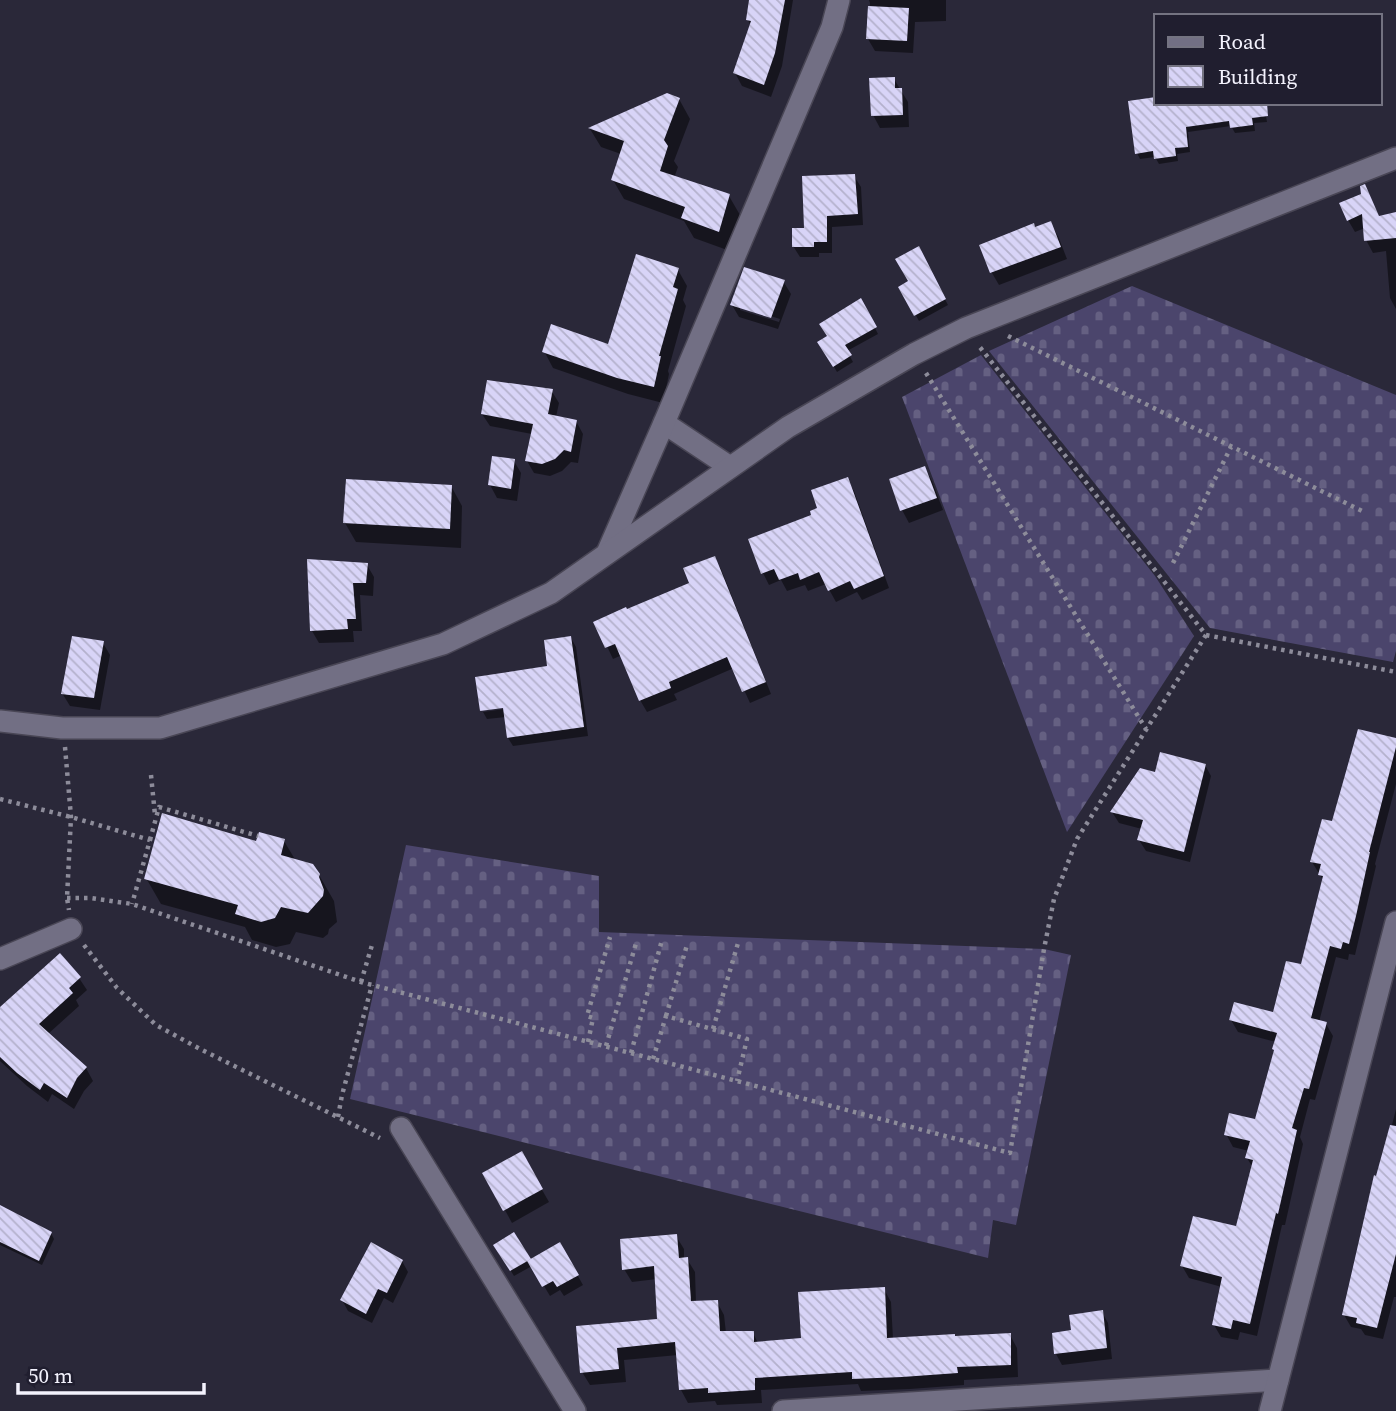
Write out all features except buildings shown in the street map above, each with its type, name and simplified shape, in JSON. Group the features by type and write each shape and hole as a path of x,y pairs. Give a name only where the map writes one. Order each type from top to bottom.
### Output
{"street":[{"path":"606,554 832,27 839,0"},
{"path":"0,721 62,727 160,728 443,644 551,593 788,427 914,354 967,328 1396,158"},
{"path":"664,423 730,467"},
{"path":"1270,1411 1396,922"},
{"path":"0,959 71,929"},
{"path":"392,1134 575,1411"},
{"path":"783,1411 1278,1380"}],"path":[{"path":"967,328 1206,635 1396,671"},
{"path":"1007,335 1362,511"},
{"path":"914,354 1146,729"},
{"path":"1173,563 1231,447"},
{"path":"67,898 90,898 132,904 361,982 1010,1153 1054,899 1077,839 1206,635"},
{"path":"62,727 71,817 67,898 71,929 117,988 156,1024 202,1050 338,1117 392,1134"},
{"path":"151,775 156,819"},
{"path":"0,799 150,840"},
{"path":"132,904 150,848 159,807 258,836"},
{"path":"588,1042 593,1018 587,1016 610,937"},
{"path":"606,1046 637,940"},
{"path":"631,1053 662,940"},
{"path":"713,1029 738,943"},
{"path":"361,982 372,945"},
{"path":"653,1059 687,945"},
{"path":"338,1117 372,985"},
{"path":"666,1016 747,1039 737,1081"}],"green space":[{"path":"1132,286 1396,395 1396,651 1393,662 1210,628 989,351"},
{"path":"981,355 1155,576 1194,636 1067,832 902,397"},
{"path":"406,845 599,876 599,932 1044,949 1071,955 1016,1225 993,1220 988,1258 350,1099"}]}
